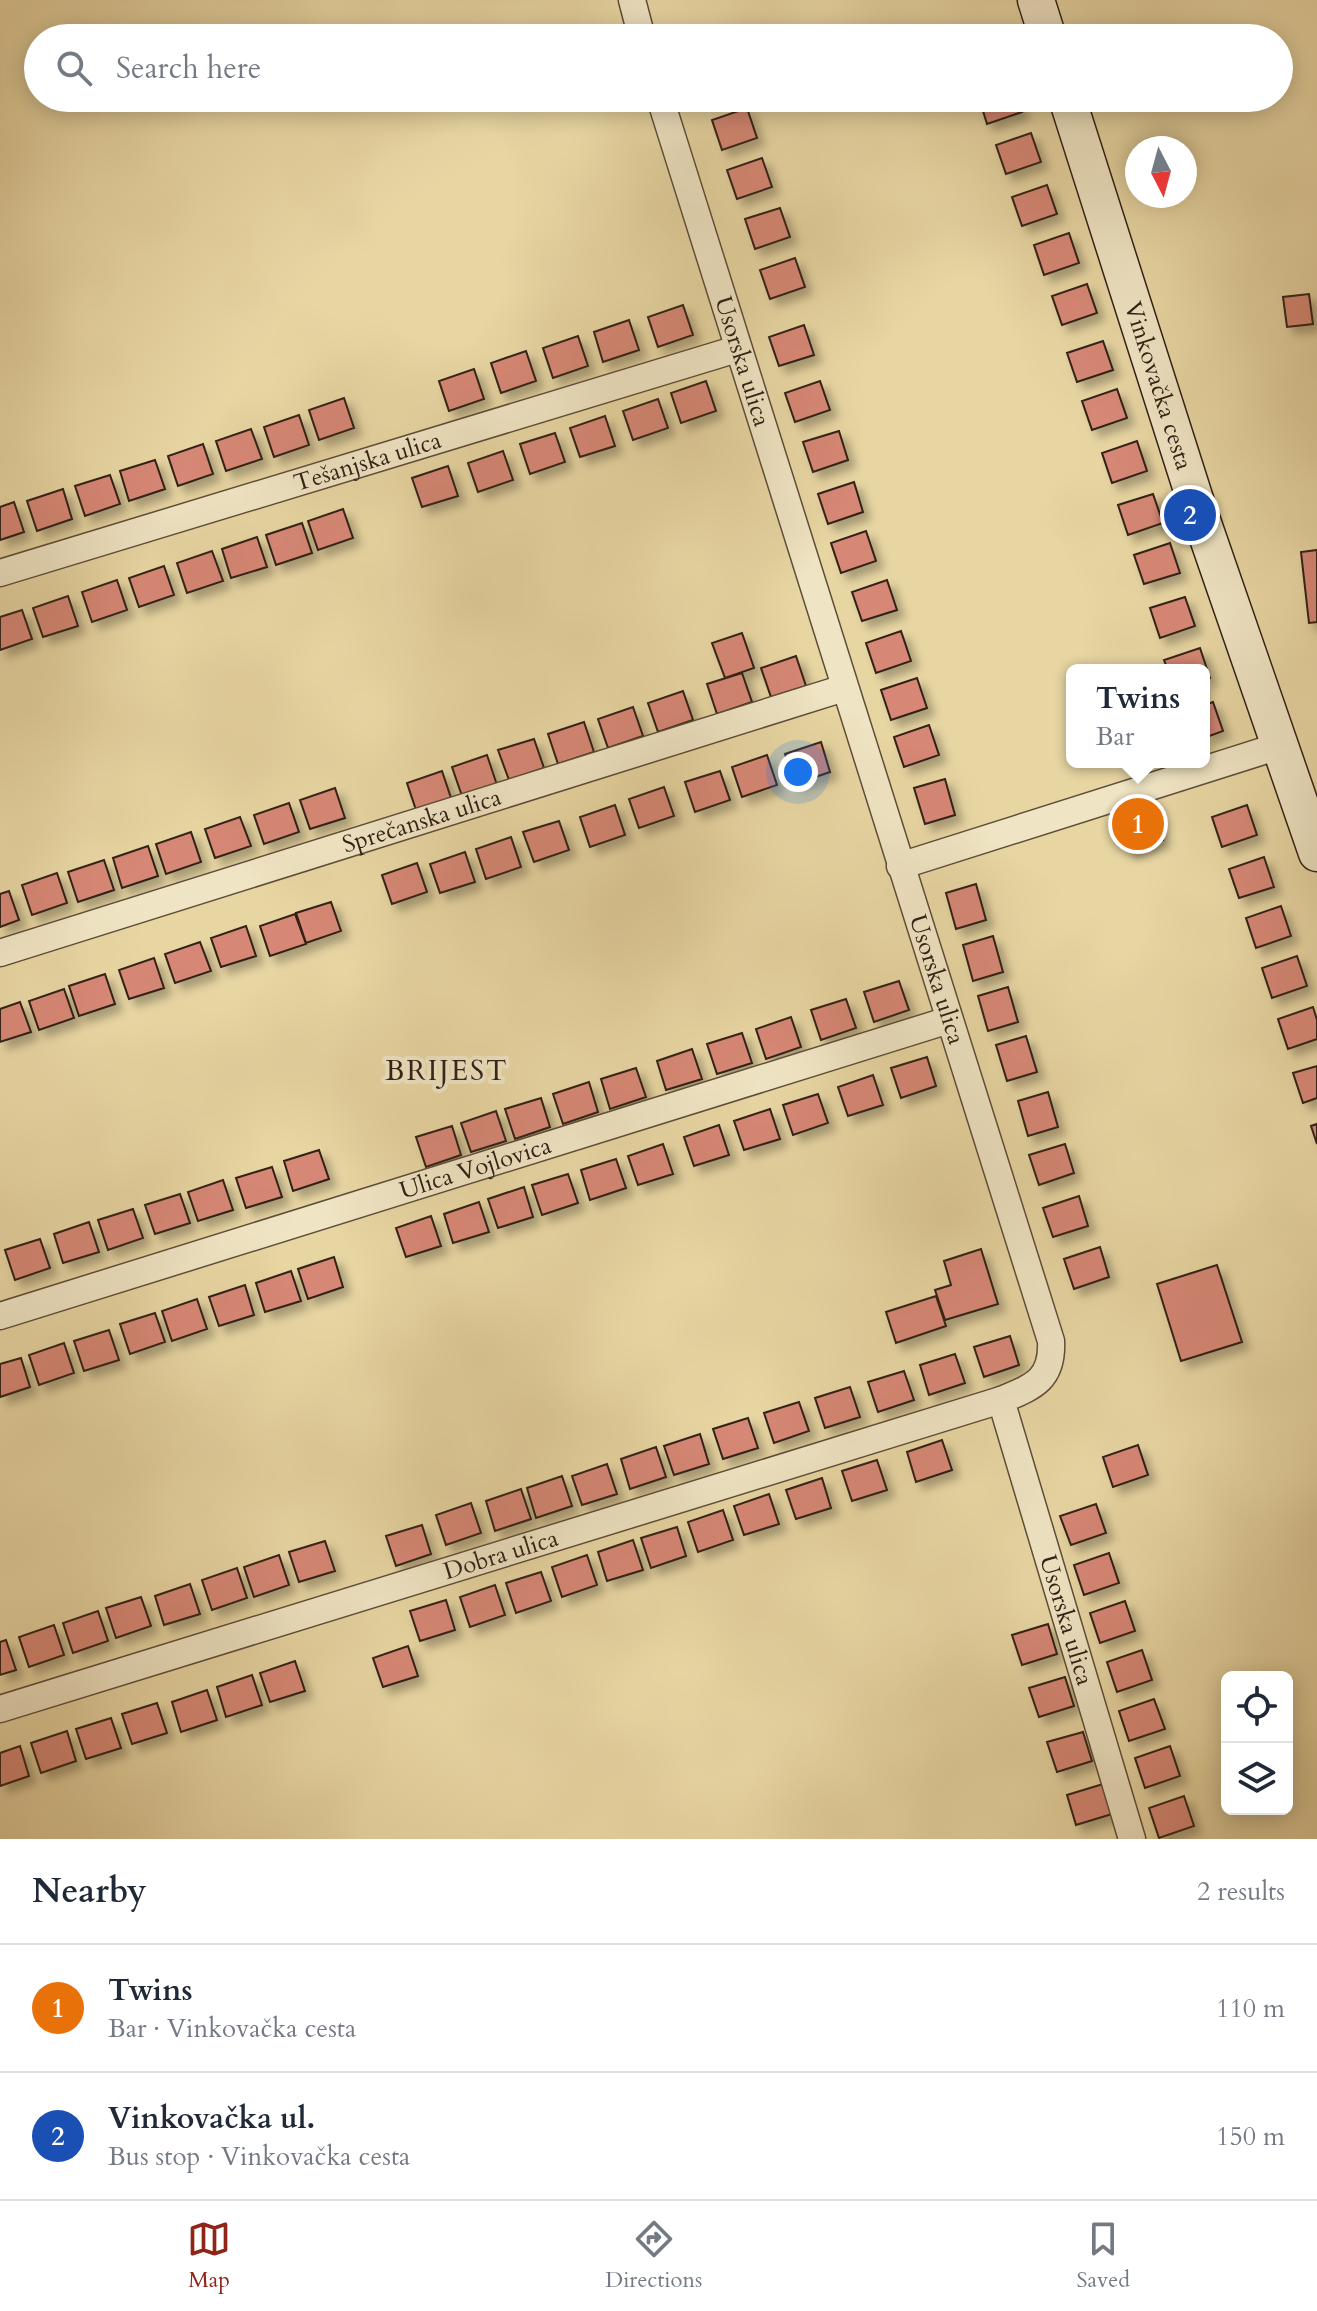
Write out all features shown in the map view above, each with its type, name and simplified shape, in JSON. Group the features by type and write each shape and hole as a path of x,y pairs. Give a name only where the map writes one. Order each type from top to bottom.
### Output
{"main road":[{"path":"1036,0 1044,24"},
{"name":"Vinkovačka cesta","path":"1071,112 1198,509 1317,853"}],"street":[{"path":"632,0 638,24"},
{"name":"Usorska ulica","path":"664,112 1051,1341 1049,1367 1041,1378 1031,1388 1001,1400 1132,1839"},
{"name":"Tešanjska ulica","path":"0,573 737,349"},
{"name":"Sprečanska ulica","path":"0,953 844,688"},
{"path":"1210,768 1282,745"},
{"path":"900,866 1209,768"},
{"name":"Ulica Vojlovica","path":"0,1316 949,1020"},
{"name":"Dobra ulica","path":"0,1709 1001,1400"}],"building":[{"path":"735,112 748,112 757,138 722,150 712,120"},
{"path":"983,112 1022,112 987,124"},
{"path":"1031,133 1041,162 1006,174 996,145"},
{"path":"762,158 772,187 737,199 727,170"},
{"path":"1047,185 1057,214 1022,226 1012,197"},
{"path":"780,208 790,237 755,249 745,219"},
{"path":"1069,233 1079,263 1044,275 1034,245"},
{"path":"795,258 805,287 770,299 760,270"},
{"path":"1087,284 1097,313 1062,325 1052,296"},
{"path":"1309,294 1313,324 1287,327 1283,297"},
{"path":"683,305 693,335 658,347 648,317"},
{"path":"629,320 639,350 603,362 594,332"},
{"path":"804,325 814,355 779,366 769,337"},
{"path":"578,336 588,366 553,378 543,348"},
{"path":"1103,341 1113,370 1077,382 1067,353"},
{"path":"526,351 536,381 501,393 491,363"},
{"path":"474,369 484,399 449,411 439,381"},
{"path":"706,381 716,411 681,423 671,393"},
{"path":"820,381 830,410 795,422 785,393"},
{"path":"1117,389 1127,418 1092,430 1082,401"},
{"path":"344,398 354,428 319,440 309,410"},
{"path":"658,399 668,428 633,440 623,411"},
{"path":"299,415 309,445 274,457 264,427"},
{"path":"605,416 615,446 580,457 570,428"},
{"path":"251,429 262,459 226,471 216,441"},
{"path":"839,431 848,460 813,472 803,442"},
{"path":"555,433 565,462 530,474 520,444"},
{"path":"1137,441 1147,471 1112,483 1102,453"},
{"path":"203,444 213,474 178,486 168,456"},
{"path":"503,451 513,480 478,492 468,463"},
{"path":"155,460 165,489 129,501 120,471"},
{"path":"448,466 458,496 422,507 412,478"},
{"path":"110,475 120,504 85,516 75,486"},
{"path":"854,482 863,512 828,524 818,494"},
{"path":"63,489 72,519 37,531 27,501"},
{"path":"1153,494 1163,523 1128,535 1118,505"},
{"path":"14,502 24,532 0,540 0,507"},
{"path":"343,509 353,538 318,550 308,521"},
{"path":"302,523 312,553 276,565 266,535"},
{"path":"866,531 876,561 841,573 831,543"},
{"path":"257,537 267,567 231,578 222,549"},
{"path":"1170,543 1180,573 1144,584 1134,555"},
{"path":"1317,550 1317,622 1309,623 1301,552"},
{"path":"212,551 223,581 187,593 177,563"},
{"path":"164,566 174,595 139,607 129,578"},
{"path":"117,580 127,610 92,622 82,592"},
{"path":"887,580 897,610 862,621 852,592"},
{"path":"68,596 78,626 43,637 33,608"},
{"path":"1185,597 1195,626 1160,638 1150,608"},
{"path":"22,610 32,639 0,650 0,617"},
{"path":"901,631 911,661 876,673 866,643"},
{"path":"742,633 754,668 725,678 712,643"},
{"path":"1200,648 1205,664 1166,664 1164,660"},
{"path":"796,656 806,686 771,697 761,668"},
{"path":"742,673 752,702 717,714 707,684"},
{"path":"917,678 927,708 891,720 881,690"},
{"path":"683,691 693,720 658,732 648,703"},
{"path":"1213,702 1223,731 1210,736 1210,703"},
{"path":"633,707 643,736 608,748 598,719"},
{"path":"584,722 594,752 558,764 548,734"},
{"path":"929,725 939,755 904,767 894,737"},
{"path":"534,739 544,768 509,780 498,750"},
{"path":"821,742 830,772 795,784 785,754"},
{"path":"487,755 497,785 462,796 452,767"},
{"path":"767,755 777,785 742,797 732,767"},
{"path":"442,771 452,801 417,813 407,783"},
{"path":"720,771 730,800 695,812 685,782"},
{"path":"945,779 955,815 925,824 914,788"},
{"path":"664,787 674,816 639,828 629,799"},
{"path":"335,788 345,818 310,829 300,800"},
{"path":"289,803 299,832 264,844 254,815"},
{"path":"615,805 625,835 590,847 580,817"},
{"path":"1247,805 1257,835 1222,847 1212,817"},
{"path":"1153,810 1163,840 1128,851 1118,822"},
{"path":"240,817 251,846 215,858 205,829"},
{"path":"559,821 569,850 534,862 523,832"},
{"path":"191,832 201,862 166,874 156,844"},
{"path":"511,837 521,867 486,879 476,849"},
{"path":"148,846 158,876 122,888 113,858"},
{"path":"465,852 475,882 440,893 430,864"},
{"path":"1264,857 1274,887 1239,898 1229,869"},
{"path":"104,860 114,890 78,902 68,872"},
{"path":"417,863 427,892 392,904 382,875"},
{"path":"57,873 67,903 32,915 22,885"},
{"path":"976,884 986,920 956,929 946,893"},
{"path":"9,891 19,920 0,927 0,894"},
{"path":"331,902 341,931 306,943 296,913"},
{"path":"1281,906 1291,936 1256,948 1246,918"},
{"path":"295,914 306,944 270,956 260,926"},
{"path":"246,926 256,956 221,967 211,938"},
{"path":"993,936 1003,972 973,981 963,945"},
{"path":"200,942 211,971 175,983 165,954"},
{"path":"1297,956 1307,986 1272,998 1262,968"},
{"path":"154,958 164,988 129,999 119,970"},
{"path":"105,974 115,1004 79,1016 69,986"},
{"path":"899,981 909,1010 874,1022 864,992"},
{"path":"1008,987 1018,1022 988,1031 978,996"},
{"path":"64,989 74,1018 39,1030 29,1001"},
{"path":"846,999 856,1028 821,1040 811,1010"},
{"path":"20,1002 31,1032 0,1042 0,1009"},
{"path":"1313,1007 1317,1039 1288,1049 1278,1019"},
{"path":"791,1017 801,1047 766,1059 756,1029"},
{"path":"742,1033 752,1063 717,1074 707,1044"},
{"path":"1026,1036 1037,1072 1007,1081 996,1045"},
{"path":"692,1049 702,1079 666,1090 657,1061"},
{"path":"927,1057 936,1086 901,1098 891,1068"},
{"path":"1317,1066 1317,1098 1303,1103 1293,1073"},
{"path":"636,1068 646,1097 610,1109 601,1079"},
{"path":"873,1075 883,1105 848,1116 838,1087"},
{"path":"589,1082 598,1112 563,1124 553,1094"},
{"path":"1048,1092 1058,1127 1028,1136 1018,1101"},
{"path":"818,1094 828,1123 793,1135 783,1105"},
{"path":"541,1098 550,1127 515,1139 505,1109"},
{"path":"770,1109 780,1139 744,1150 734,1121"},
{"path":"496,1111 506,1141 471,1152 461,1123"},
{"path":"1317,1124 1317,1144 1311,1126"},
{"path":"719,1125 729,1155 694,1166 684,1137"},
{"path":"452,1126 461,1155 426,1167 416,1137"},
{"path":"663,1144 673,1174 638,1185 628,1156"},
{"path":"1065,1144 1074,1173 1039,1185 1029,1155"},
{"path":"319,1150 329,1179 293,1191 284,1161"},
{"path":"616,1159 626,1188 590,1200 581,1170"},
{"path":"272,1167 282,1197 246,1208 236,1178"},
{"path":"568,1174 578,1203 542,1215 532,1185"},
{"path":"223,1180 233,1210 198,1221 188,1192"},
{"path":"524,1187 533,1217 498,1228 488,1199"},
{"path":"180,1194 190,1223 155,1234 145,1205"},
{"path":"1079,1196 1088,1226 1053,1237 1043,1208"},
{"path":"479,1202 489,1232 453,1243 444,1214"},
{"path":"133,1209 143,1238 108,1250 98,1220"},
{"path":"431,1216 441,1246 406,1257 396,1228"},
{"path":"89,1222 99,1252 63,1263 54,1234"},
{"path":"40,1239 50,1268 15,1280 5,1250"},
{"path":"1100,1247 1109,1277 1074,1289 1064,1259"},
{"path":"981,1249 998,1304 945,1320 935,1290 951,1285 944,1261"},
{"path":"334,1257 343,1287 308,1299 298,1269"},
{"path":"1217,1265 1242,1342 1181,1361 1157,1284"},
{"path":"291,1271 301,1301 265,1312 256,1283"},
{"path":"245,1285 254,1315 219,1326 209,1297"},
{"path":"936,1296 946,1326 896,1343 886,1312"},
{"path":"197,1299 207,1329 172,1341 162,1311"},
{"path":"155,1313 165,1342 130,1354 120,1324"},
{"path":"109,1330 119,1360 84,1371 74,1341"},
{"path":"1010,1336 1019,1365 984,1377 974,1347"},
{"path":"64,1343 74,1373 39,1385 29,1355"},
{"path":"955,1354 965,1383 929,1395 920,1365"},
{"path":"21,1358 30,1387 0,1397 0,1364"},
{"path":"904,1371 914,1400 878,1412 868,1382"},
{"path":"850,1387 860,1417 825,1428 815,1398"},
{"path":"799,1402 809,1431 774,1443 764,1413"},
{"path":"748,1418 758,1448 723,1459 713,1429"},
{"path":"700,1434 709,1464 674,1475 664,1446"},
{"path":"942,1440 952,1470 916,1482 907,1452"},
{"path":"1138,1445 1148,1475 1113,1487 1103,1457"},
{"path":"656,1447 666,1477 630,1489 621,1459"},
{"path":"877,1460 887,1490 852,1501 842,1471"},
{"path":"607,1464 617,1494 582,1505 572,1476"},
{"path":"562,1476 572,1506 536,1518 527,1488"},
{"path":"822,1478 831,1508 796,1519 786,1490"},
{"path":"521,1489 531,1519 495,1531 486,1501"},
{"path":"769,1494 779,1524 744,1535 734,1506"},
{"path":"471,1503 481,1533 446,1545 436,1515"},
{"path":"1096,1504 1106,1533 1071,1545 1060,1516"},
{"path":"723,1510 733,1540 698,1552 688,1522"},
{"path":"422,1525 431,1554 396,1566 386,1536"},
{"path":"677,1527 686,1556 651,1568 641,1538"},
{"path":"633,1540 643,1570 607,1581 598,1552"},
{"path":"325,1541 335,1571 299,1582 289,1552"},
{"path":"1109,1553 1119,1583 1084,1595 1074,1565"},
{"path":"279,1555 289,1585 254,1597 244,1567"},
{"path":"587,1555 597,1585 562,1597 552,1567"},
{"path":"237,1568 247,1598 212,1610 202,1580"},
{"path":"541,1572 551,1601 516,1613 506,1583"},
{"path":"190,1584 200,1614 164,1625 155,1596"},
{"path":"495,1585 505,1615 470,1627 460,1597"},
{"path":"141,1597 151,1626 116,1638 106,1608"},
{"path":"446,1600 455,1630 420,1641 410,1611"},
{"path":"1125,1601 1135,1631 1100,1643 1090,1613"},
{"path":"98,1611 108,1641 73,1653 63,1623"},
{"path":"1048,1624 1057,1654 1022,1665 1012,1635"},
{"path":"54,1625 64,1655 29,1667 19,1637"},
{"path":"6,1640 16,1670 0,1675 0,1642"},
{"path":"408,1646 418,1676 383,1687 373,1658"},
{"path":"1142,1650 1152,1680 1117,1692 1107,1662"},
{"path":"295,1661 305,1691 270,1702 260,1673"},
{"path":"252,1675 262,1705 226,1717 217,1687"},
{"path":"1065,1677 1074,1706 1039,1717 1029,1688"},
{"path":"207,1690 217,1720 181,1732 172,1702"},
{"path":"1154,1699 1165,1729 1129,1741 1119,1711"},
{"path":"157,1703 167,1733 132,1744 122,1714"},
{"path":"111,1718 121,1748 86,1759 76,1729"},
{"path":"67,1731 76,1761 41,1773 31,1743"},
{"path":"1083,1732 1092,1761 1057,1772 1047,1742"},
{"path":"20,1746 29,1776 0,1786 0,1753"},
{"path":"1170,1746 1180,1776 1145,1788 1135,1758"},
{"path":"1103,1784 1112,1814 1076,1825 1067,1795"},
{"path":"1184,1796 1194,1826 1159,1838 1149,1808"}],"place":[{"name":"Vinkovačka ul.","path":"1190,515"},
{"name":"Twins","path":"1138,824"}],"district":[{"name":"BRIJEST","path":"447,1070"}]}
